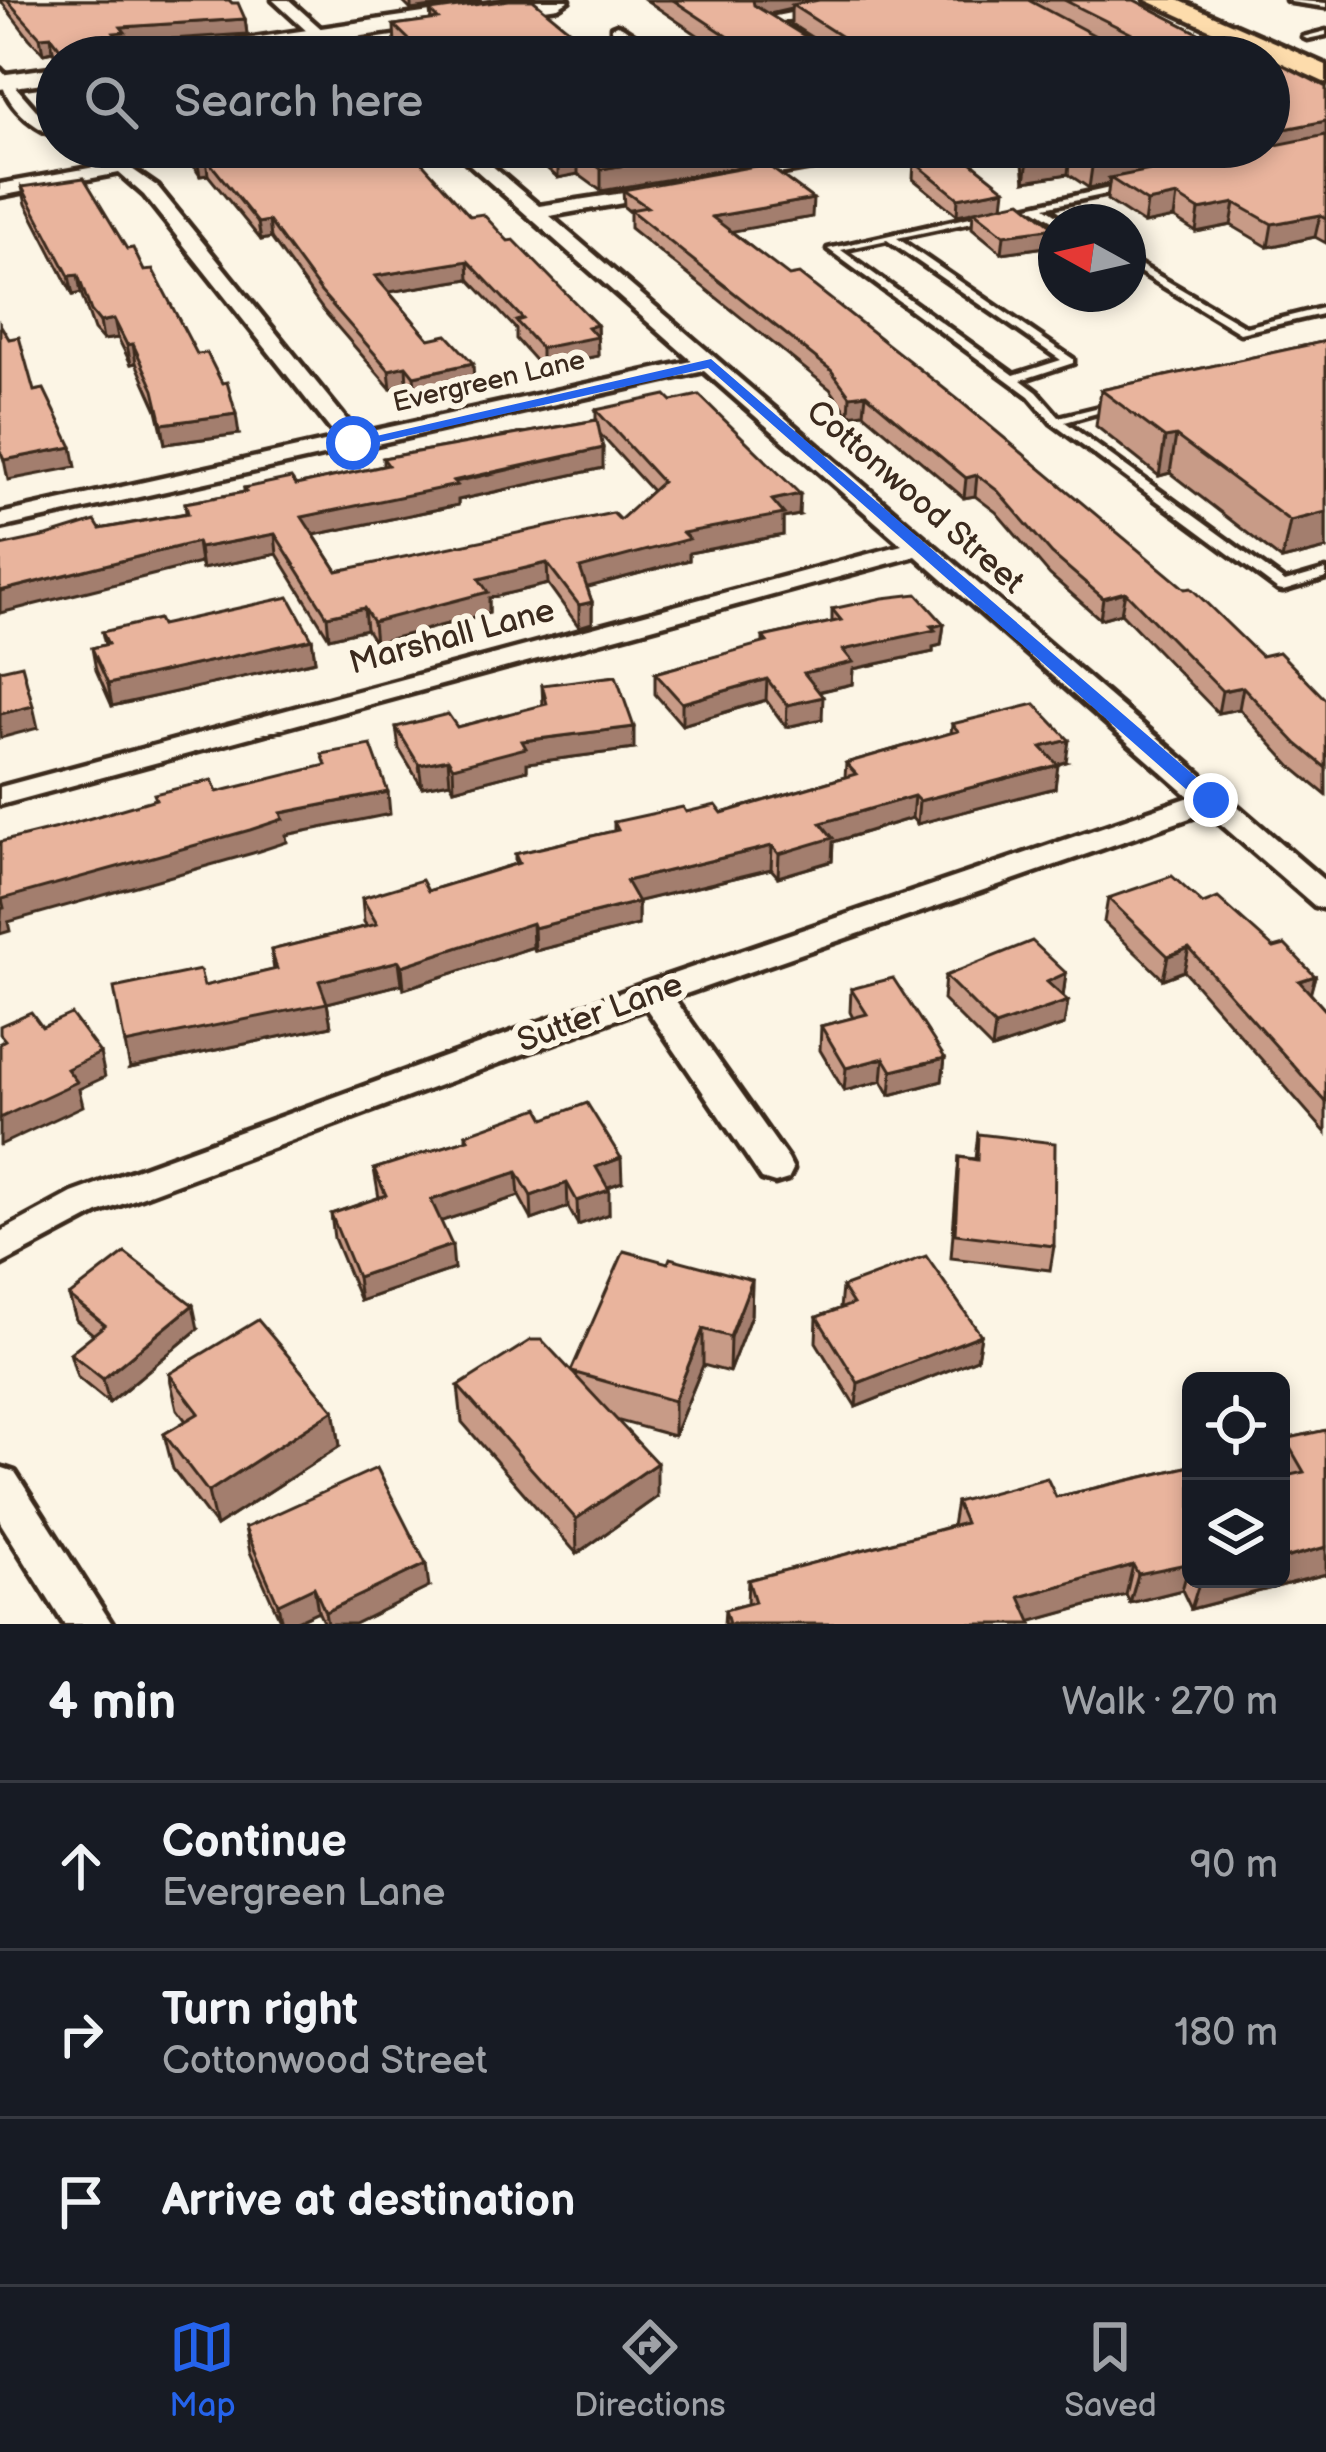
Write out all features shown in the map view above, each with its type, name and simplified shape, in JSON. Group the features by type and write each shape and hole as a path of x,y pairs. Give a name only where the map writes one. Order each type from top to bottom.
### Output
{"main road":[{"path":"314,36 558,0"},
{"path":"1158,0 1238,36"},
{"path":"1290,59 1326,75"},
{"path":"2,79 36,76"}],"street":[{"path":"280,0 321,35"},
{"path":"791,36 764,20 881,0"},
{"path":"617,30 626,36"},
{"path":"2,79 36,118"},
{"path":"0,190 118,168"},
{"path":"124,168 151,191 353,443"},
{"name":"Cottonwood Street","path":"485,168 1326,899"},
{"path":"701,182 778,168"},
{"path":"538,212 679,187"},
{"name":"Evergreen Lane","path":"0,521 711,363"},
{"name":"Marshall Lane","path":"0,796 922,547"},
{"name":"Sutter Lane","path":"0,1250 85,1203 653,993 1211,800"},
{"path":"653,993 775,1169"},
{"path":"0,1485 89,1624"}],"lane":[{"path":"1291,0 1326,5"},
{"path":"1126,188 833,249 1012,379 1056,422 1283,587 1326,574"},
{"path":"889,237 1069,361 1012,379"},
{"path":"1146,272 1244,331 1326,310"},
{"path":"1056,422 1124,404"}],"building":[{"path":"7,0 229,0 238,3 245,19 121,27 125,32 114,33 116,36 39,36"},
{"path":"533,0 577,36 405,36 394,25 438,19 430,11"},
{"path":"673,0 753,0 804,36 727,36"},
{"path":"819,0 1028,0 1096,36 840,36 792,5"},
{"path":"1064,0 1134,0 1204,36 1132,36"},
{"path":"1290,69 1326,87 1326,121 1290,128"},
{"path":"1326,135 1326,218 1320,215 1272,224 1235,203 1199,210 1177,196 1147,202 1110,178 1160,168 1290,168 1290,142"},
{"path":"214,168 427,168 470,216 483,214 508,241 514,240 597,325 588,327 597,337 541,348 516,321 523,319 468,261 375,276 429,339 447,335 473,363 414,376 406,366 389,370 321,292 269,221 258,223"},
{"path":"744,168 771,168 813,199 712,217 789,276 799,274 960,401 1185,589 1191,588 1261,656 1279,652 1326,700 1326,768 1243,687 1222,691 1125,592 1103,598 1052,554 998,491 977,475 966,478 866,394 850,396 831,370 630,210 647,207 623,190"},
{"path":"921,168 979,168 1005,189 958,198"},
{"path":"84,178 127,249 133,248 144,271 153,270 197,354 207,353 222,383 227,382 236,414 162,424 154,390 133,344 127,345 114,319 100,322 91,311 78,275 69,276 22,187"},
{"path":"1021,201 1038,214 1038,230 1004,235 974,211"},
{"path":"0,324 9,339 19,337 34,391 44,389 72,447 4,460 0,451"},
{"path":"1326,341 1326,512 1290,521 1176,436 1165,438 1101,390"},
{"path":"666,395 672,401 699,395 800,494 772,500 784,514 683,533 689,539 580,568 592,602 579,605 547,563 479,579 488,592 373,622 364,608 327,616 275,534 199,548 197,542 0,591 0,546 95,521 100,529 188,513 185,503 291,478 296,485 388,465 383,458 597,420 603,448 302,517 337,571 613,513 620,520 662,482 596,410"},
{"path":"917,594 944,624 843,650 853,662 804,673 823,697 787,705 767,679 682,703 655,673 767,642 763,637 841,620 832,609"},
{"path":"289,597 312,639 108,684 92,648 108,644 102,632 158,619 161,625"},
{"path":"22,665 33,706 0,714 0,670"},
{"path":"616,676 634,727 522,741 526,748 453,767 448,759 419,765 396,727 448,714 457,727 547,704 542,685"},
{"path":"1035,704 1069,740 1041,747 1058,765 919,801 914,796 821,823 833,838 779,854 772,846 626,881 638,902 534,928 532,923 402,966 399,961 319,981 327,1003 125,1044 114,988 200,970 204,986 277,969 271,950 377,924 362,898 422,880 428,891 519,863 515,854 618,830 614,822 683,807 686,812 716,805 722,813 856,774 846,763 958,731 952,724"},
{"path":"371,745 388,792 281,813 283,819 250,830 2,899 4,908 0,909 0,842 212,780 217,792 326,765 322,754"},
{"path":"1172,876 1203,904 1218,898 1274,948 1285,945 1315,976 1299,981 1326,1011 1326,1102 1189,948 1168,956 1108,898"},
{"path":"1032,941 1066,973 1047,982 1068,1001 995,1026 945,976"},
{"path":"893,978 945,1058 892,1071 884,1058 846,1068 821,1026 867,1014 851,989"},
{"path":"31,1012 42,1027 71,1014 100,1053 67,1069 77,1082 0,1118 0,1043 5,1040 0,1026"},
{"path":"587,1103 621,1158 596,1167 609,1190 577,1201 567,1183 531,1196 517,1172 431,1200 452,1245 357,1277 331,1214 386,1195 374,1169 469,1139 466,1134 539,1108 545,1119"},
{"path":"978,1134 1055,1143 1054,1246 955,1234 959,1157 977,1160"},
{"path":"624,1251 752,1280 730,1337 703,1329 674,1401 572,1372 657,1463 576,1519 458,1386 531,1340 542,1340 571,1371"},
{"path":"125,1253 193,1305 103,1379 70,1353 105,1325 69,1296"},
{"path":"926,1256 981,1335 858,1383 817,1317 853,1304 842,1287"},
{"path":"258,1320 334,1410 208,1492 164,1434 199,1413 169,1374"},
{"path":"1326,1430 1326,1547 1290,1557 1290,1475 1304,1472 1290,1448 1290,1438"},
{"path":"377,1468 426,1564 325,1612 314,1587 278,1604 245,1528"},
{"path":"1182,1468 1182,1565 1138,1574 1133,1565 1020,1597 1032,1624 729,1624 725,1610 755,1602 748,1580 965,1523 956,1502 1047,1478 1056,1497"}],"route":[{"path":"353,443 711,363 1211,800"}]}
